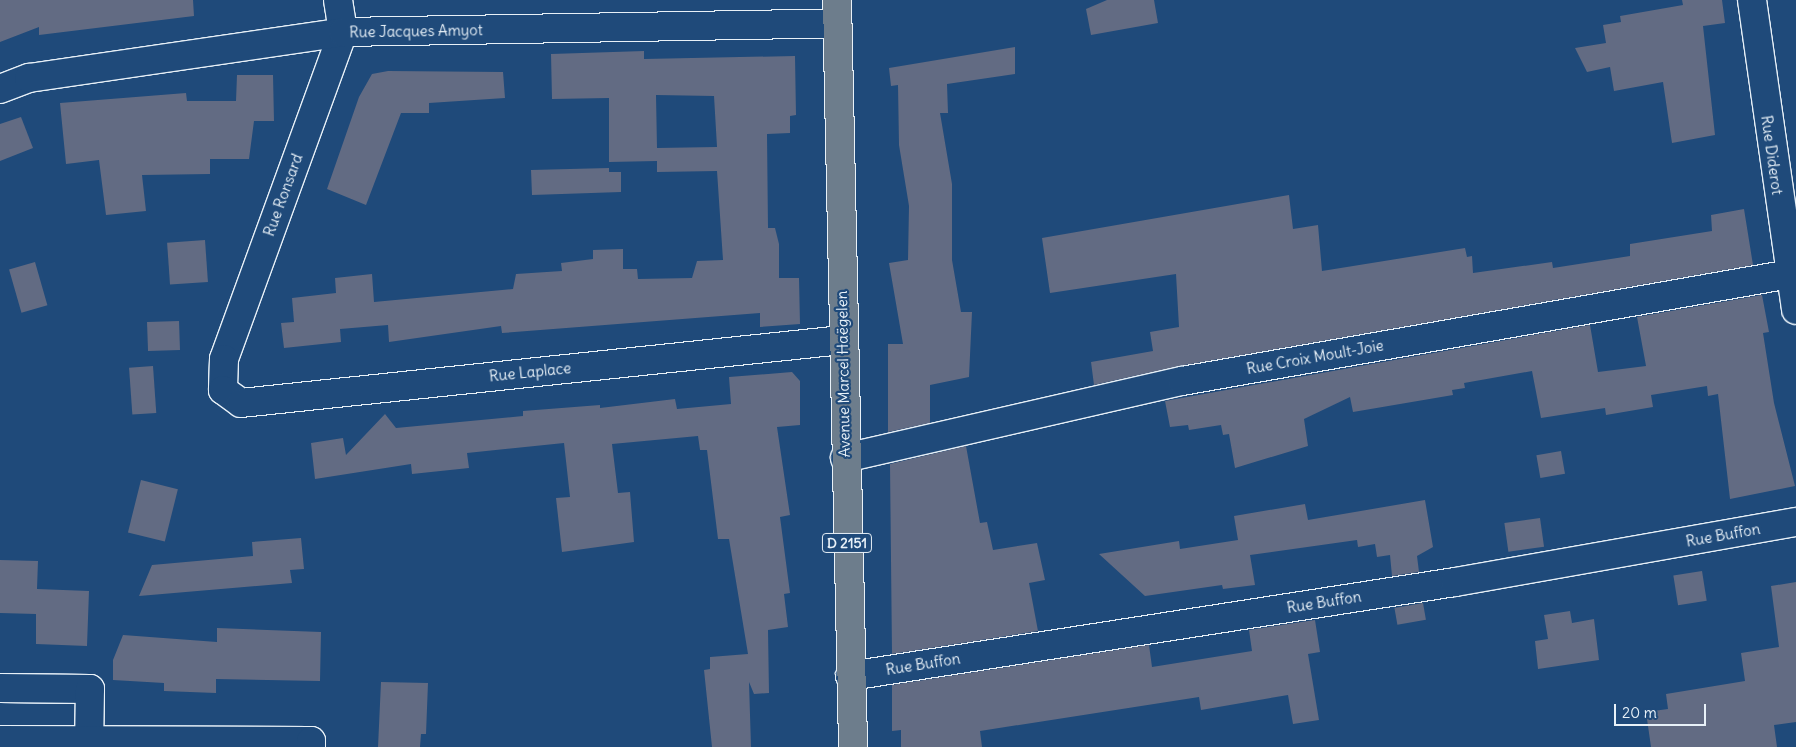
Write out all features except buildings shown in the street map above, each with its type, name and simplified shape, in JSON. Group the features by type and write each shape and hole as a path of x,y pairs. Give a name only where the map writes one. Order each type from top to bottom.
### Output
{"main road":[{"name":"Avenue Marcel Haëgelen","path":"837,12 842,340 853,747"}],"street":[{"name":"Rue Ronsard","path":"223,390 224,359 343,32 338,0"},
{"name":"Rue Diderot","path":"1752,0 1796,310"},
{"name":"Rue Jacques Amyot","path":"0,89 29,78 343,32 837,12"},
{"name":"Rue Croix Moult-Joie","path":"845,458 1182,381 1792,274"},
{"name":"Rue Laplace","path":"223,390 241,403 842,340"},
{"name":"Rue Buffon","path":"850,676 1455,582 1796,522"},
{"path":"0,688 90,689 89,745"},
{"path":"6,743 89,745 235,744 311,741 311,747"}]}
